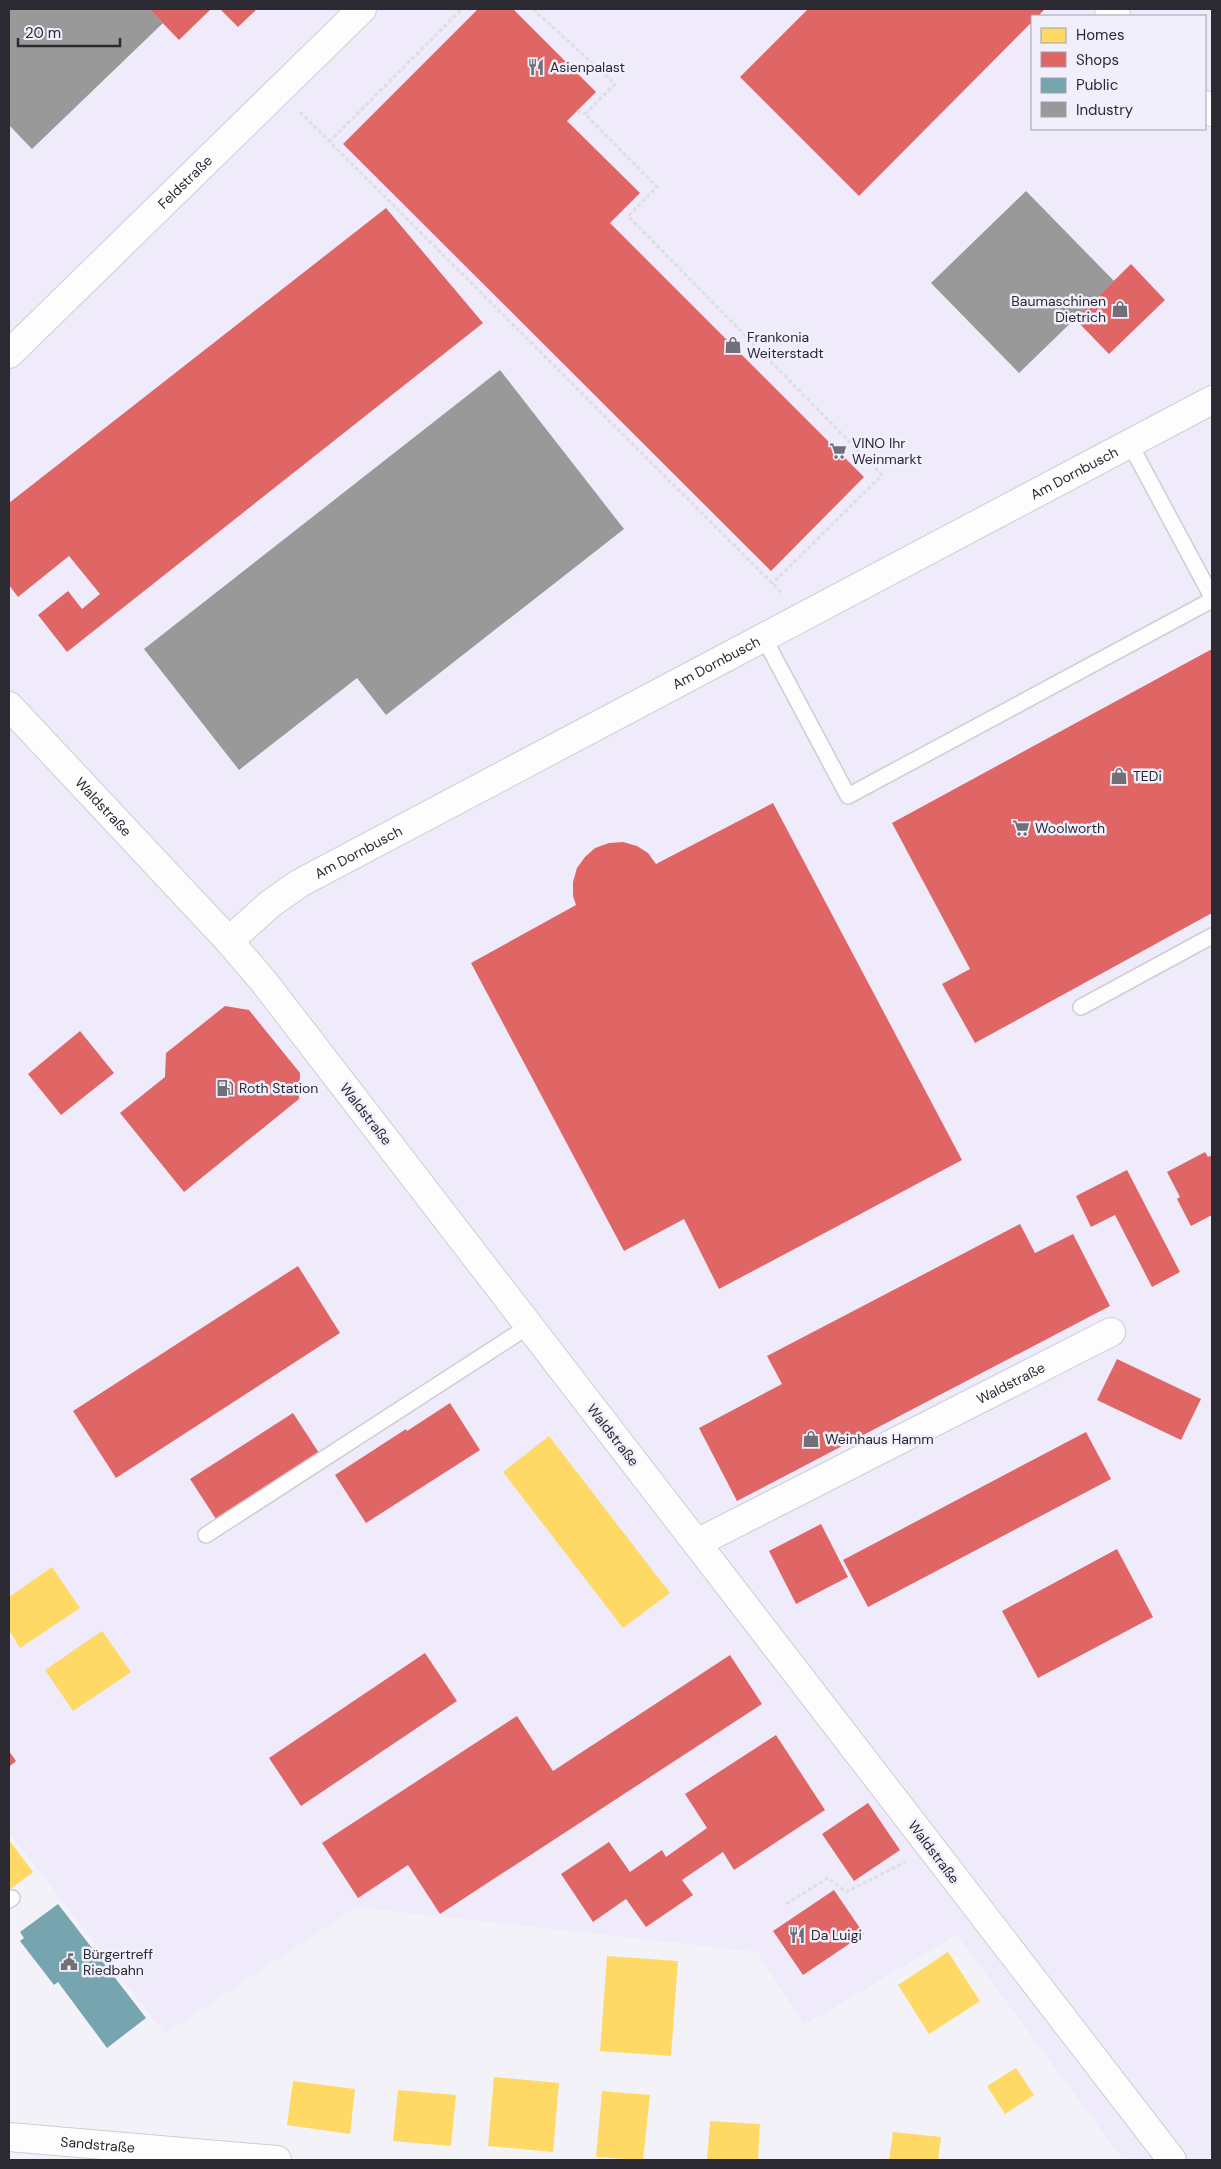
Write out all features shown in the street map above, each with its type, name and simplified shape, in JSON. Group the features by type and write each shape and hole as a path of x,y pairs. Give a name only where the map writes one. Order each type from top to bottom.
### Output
{"street":[{"name":"Feldstraße","path":"9,354 362,9"},
{"name":"Am Dornbusch","path":"229,941 275,900 300,883 1212,400"},
{"name":"Waldstraße","path":"9,706 229,941 261,978 1172,2160"},
{"name":"Waldstraße","path":"697,1543 1110,1332"},
{"name":"Sandstraße","path":"9,2137 277,2160"}],"lane":[{"path":"764,638 848,796 1212,598 1130,444"},
{"path":"1081,1007 1212,936"},
{"path":"206,1535 530,1326"}],"path":[{"path":"329,142 462,9"},
{"path":"534,9 615,84 585,114"},
{"path":"278,90 772,584 808,614"},
{"path":"577,111 585,114 657,187 628,216 882,475 772,584"},
{"path":"786,1904 828,1878 846,1892 932,1849"}],"shaded area":[{"path":"9,9 1212,9 1212,2160 1123,2160 957,1935 804,2025 757,1952 356,1907 165,2034 9,1832"}],"building: Homes":[{"path":"549,1436 670,1593 623,1628 503,1472"},
{"path":"52,1567 80,1608 20,1648 9,1630 9,1597"},
{"path":"102,1631 131,1672 73,1711 45,1670"},
{"path":"9,1840 33,1872 9,1890"},
{"path":"948,1952 980,2001 929,2034 898,1985"},
{"path":"607,1956 678,1961 671,2056 600,2051"},
{"path":"1016,2068 1034,2095 1005,2114 987,2086"},
{"path":"494,2077 559,2083 553,2152 488,2146"},
{"path":"293,2081 355,2089 350,2134 287,2125"},
{"path":"398,2090 456,2095 451,2146 393,2141"},
{"path":"602,2091 650,2095 643,2160 596,2157"},
{"path":"710,2121 760,2124 758,2160 707,2160"},
{"path":"893,2132 941,2137 938,2160 889,2160"}],"building: Shops":[{"path":"149,9 211,9 179,40"},
{"path":"220,9 257,9 238,27"},
{"path":"478,9 513,9 596,92 567,121 640,193 610,223 864,477 771,571 343,144"},
{"path":"808,9 1045,9 1039,15 1031,15 1031,23 859,196 740,77"},
{"path":"386,208 483,323 67,652 38,615 68,591 82,609 100,594 69,556 18,597 9,585 9,503"},
{"name":"Baumaschinen Dietrich","path":"1131,264 1165,300 1109,354 1075,319"},
{"path":"1212,649 1212,913 975,1043 942,984 970,969 892,823"},
{"path":"773,803 962,1160 719,1289 684,1219 624,1251 471,963 576,905 573,896 573,882 577,868 595,848 609,843 623,842 637,846 648,853 656,864"},
{"name":"Roth Station","path":"225,1006 249,1010 300,1073 299,1099 184,1192 120,1113 165,1077 166,1053"},
{"path":"80,1031 114,1073 61,1115 28,1074"},
{"path":"1205,1152 1208,1157 1212,1155 1212,1215 1191,1226 1177,1199 1180,1197 1167,1172"},
{"path":"1127,1170 1180,1272 1152,1287 1115,1215 1091,1227 1076,1196"},
{"path":"1020,1224 1035,1253 1073,1234 1110,1306 737,1501 699,1428 782,1384 767,1356"},
{"path":"298,1266 340,1333 116,1478 73,1411"},
{"path":"1117,1359 1201,1399 1181,1440 1097,1400"},
{"path":"450,1403 480,1450 366,1523 335,1475"},
{"path":"293,1413 319,1453 216,1519 190,1479"},
{"path":"1086,1432 1111,1479 868,1607 843,1560"},
{"path":"821,1524 848,1577 796,1604 769,1551"},
{"path":"1117,1549 1153,1617 1038,1678 1002,1611"},
{"path":"425,1653 457,1701 301,1806 269,1758"},
{"path":"730,1655 762,1704 440,1914 408,1865 358,1898 322,1843 517,1716 553,1771"},
{"path":"776,1735 825,1810 734,1870 723,1852 682,1880 693,1895 646,1927 626,1899 593,1922 561,1874 609,1842 630,1872 662,1850 666,1857 707,1828 685,1794"},
{"path":"9,1751 16,1761 9,1767"},
{"path":"868,1803 900,1850 854,1881 822,1834"},
{"path":"834,1890 864,1934 803,1975 773,1931"}],"building: Public":[{"name":"Bürgertreff Riedbahn","path":"58,1904 146,2018 107,2048 58,1982 54,1985 20,1941 24,1938 20,1932"}],"building: Industry":[{"path":"9,9 149,9 163,23 32,149 9,125"},
{"path":"1026,191 1114,281 1019,373 931,283"},
{"path":"500,370 624,529 386,715 357,678 239,770 144,649"}],"place":[{"name":"Asienpalast","path":"536,67"},
{"name":"Baumaschinen Dietrich","path":"1120,309"},
{"name":"Frankonia Weiterstadt","path":"733,345"},
{"name":"VINO Ihr Weinmarkt","path":"838,451"},
{"name":"TEDi","path":"1119,776"},
{"name":"Woolworth","path":"1021,828"},
{"name":"Roth Station","path":"225,1088"},
{"name":"Weinhaus Hamm","path":"811,1439"},
{"name":"Da Luigi","path":"797,1935"},
{"name":"Bürgertreff Riedbahn","path":"69,1962"}]}
